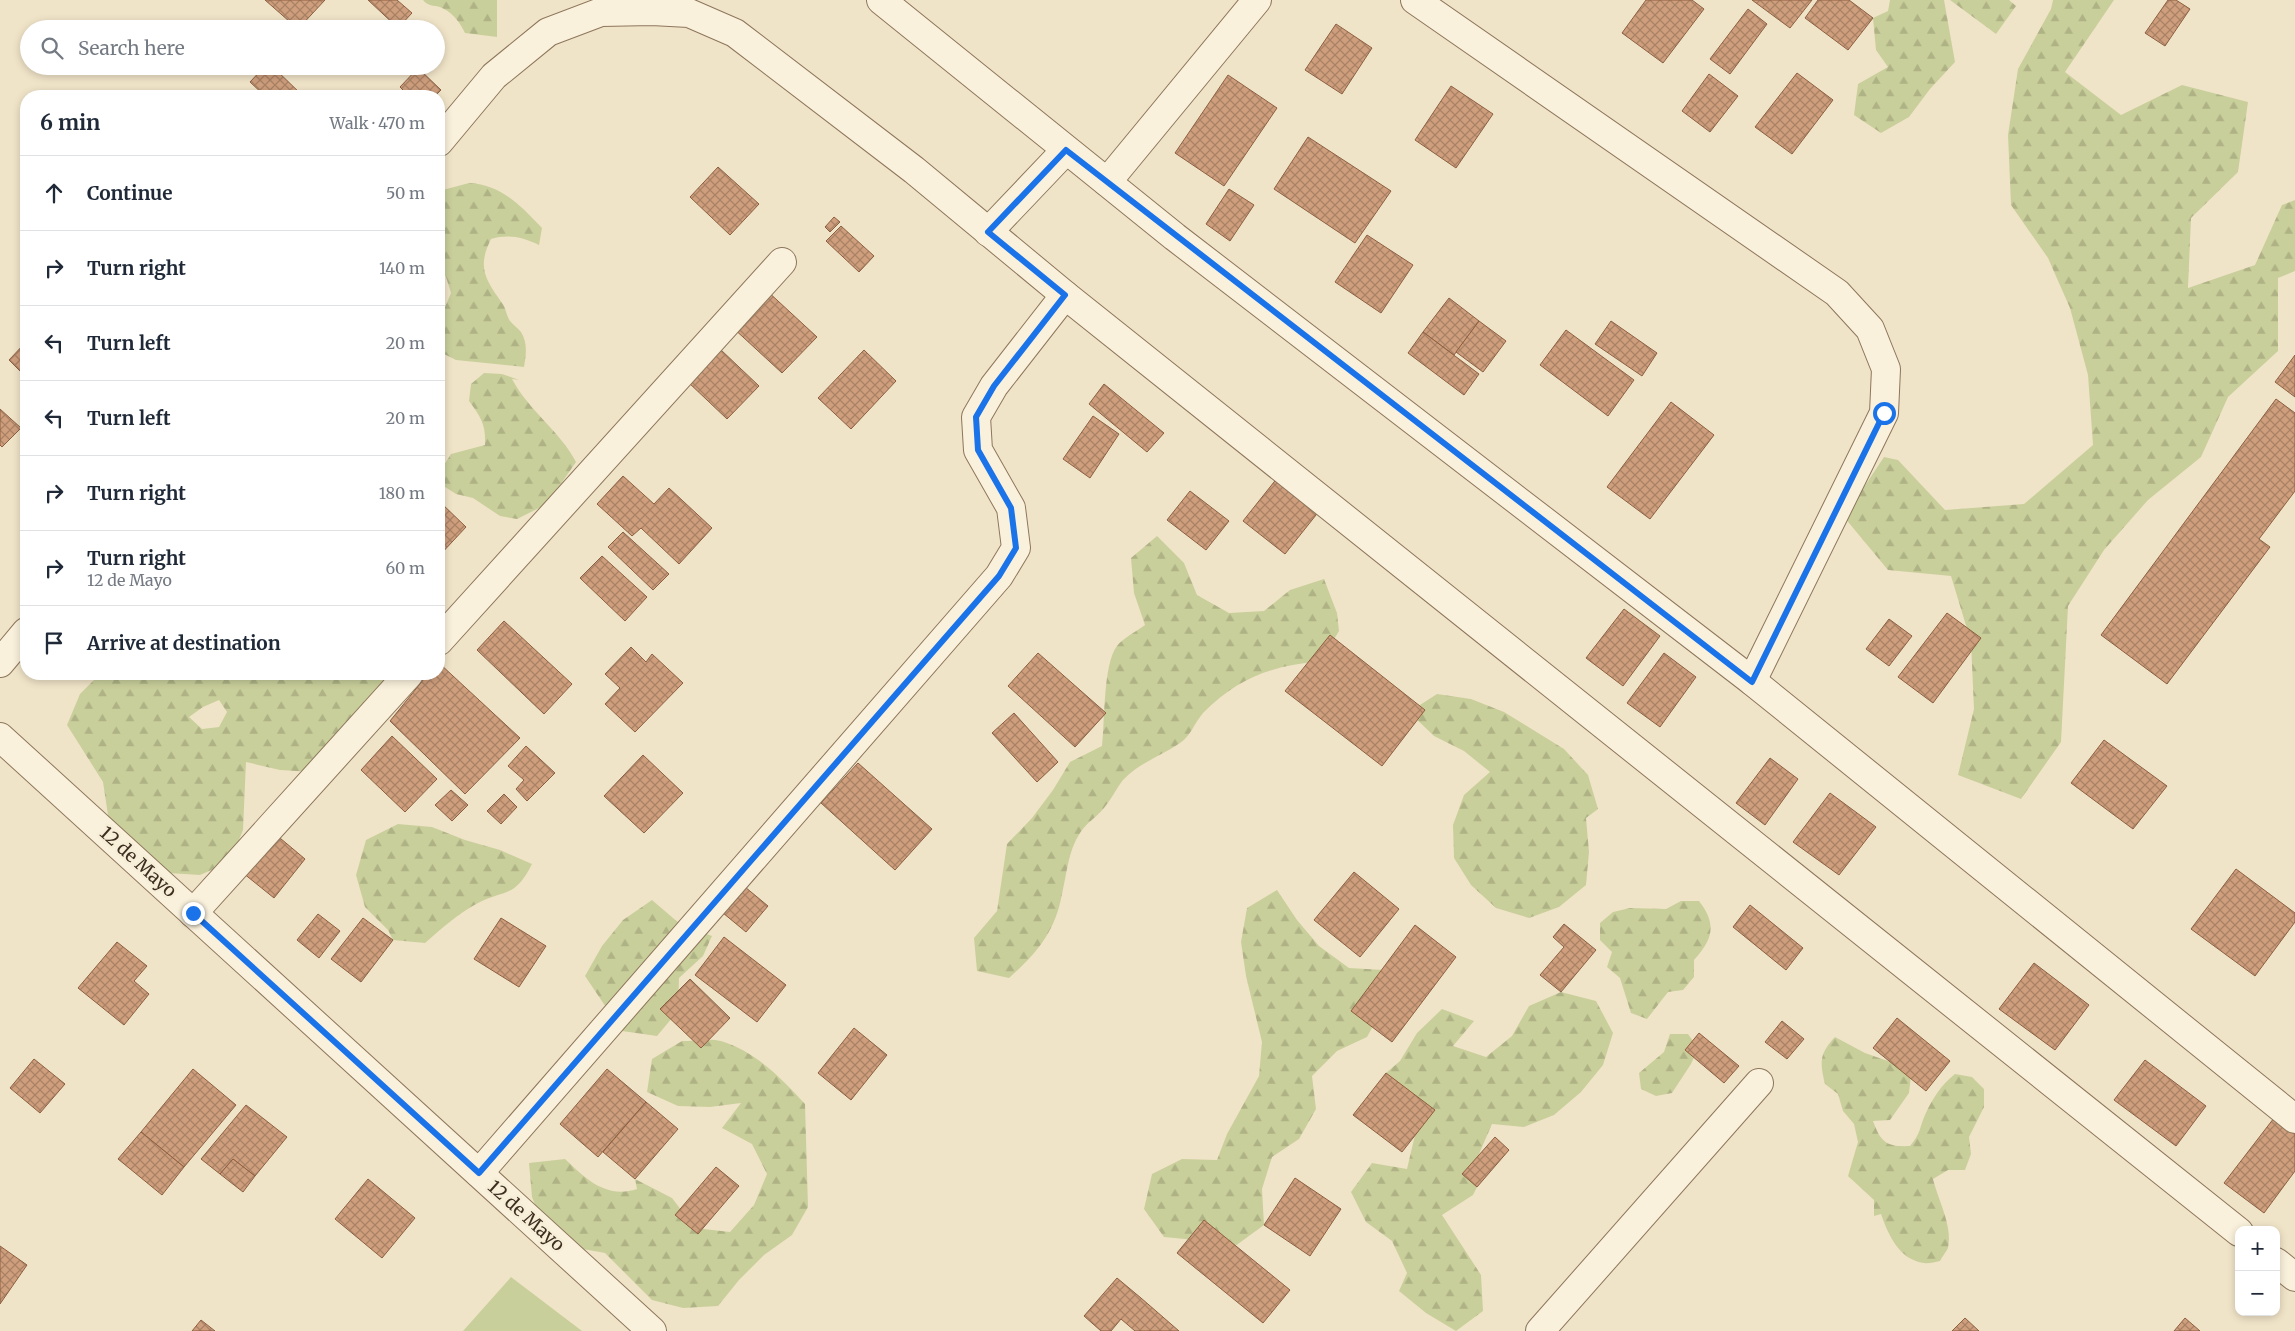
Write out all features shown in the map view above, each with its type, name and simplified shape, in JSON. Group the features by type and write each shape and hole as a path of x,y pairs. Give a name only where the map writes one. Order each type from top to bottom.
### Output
{"street":[{"path":"881,0 1066,150 1752,682 2295,1119"},
{"path":"1107,182 1256,0"},
{"path":"1415,0 1837,293 1870,329 1886,369 1884,413 1752,682"},
{"path":"445,135 494,76 548,32 601,12 652,11 689,13 735,33 914,170 1065,295 2235,1229"},
{"path":"988,232 1066,150"},
{"path":"445,634 782,262"},
{"path":"479,1173 999,576 1016,548 1011,508 978,450 976,417 994,386 1065,295"},
{"path":"0,663 20,639"},
{"path":"193,913 404,680"},
{"name":"12 de Mayo","path":"0,737 652,1331"},
{"path":"1540,1331 1759,1083"},
{"path":"2280,1265 2295,1277"}],"green space":[{"path":"423,0 497,0 497,37 465,33 451,13 428,4"},
{"path":"1890,0 1944,0 1955,62 1930,89 1909,117 1881,133 1854,115 1858,84 1888,67 1876,50 1873,18 1888,11"},
{"path":"1950,0 2009,0 2016,6 1996,34"},
{"path":"2053,0 2114,0 2065,72 2121,115 2182,85 2248,102 2238,172 2191,218 2188,288 2255,265 2282,205 2295,200 2295,271 2278,278 2278,351 2228,397 2201,457 2148,500 2104,550 2068,606 2061,742 2021,799 1958,775 1974,709 1971,642 1951,576 1888,570 1844,517 1884,457 1898,460 1945,510 2024,504 2093,445 2088,375 2070,308 2048,258 2011,205 2008,135 2018,69 2051,9"},
{"path":"469,183 491,188 501,192 518,204 542,228 539,245 515,237 498,237 491,239 484,257 487,280 503,305 510,321 520,331 525,340 524,367 456,360 445,354 445,307 451,293 445,276 445,189"},
{"path":"484,373 502,374 519,380 512,379 527,401 562,440 576,462 547,504 517,519 500,516 473,498 456,494 445,487 445,463 451,454 485,445 485,432 482,422 469,401 471,384"},
{"path":"1157,536 1184,563 1197,595 1229,613 1264,611 1290,590 1324,579 1337,613 1339,631 1321,661 1272,670 1243,682 1230,690 1203,713 1184,740 1129,774 1107,805 1085,826 1076,840 1070,855 1055,920 1043,941 1028,960 1009,978 977,971 974,938 997,911 1007,844 1032,818 1053,790 1070,762 1102,746 1105,693 1112,654 1126,637 1145,625 1134,593 1131,558"},
{"path":"94,680 404,680 312,772 280,770 246,762 243,830 230,862 200,875 168,873 108,846 108,815 103,782 67,725 80,694","holes":["219,700 227,712 219,727 202,729 189,717 203,707"]},
{"path":"1437,694 1471,699 1504,712 1564,749 1588,775 1598,809 1586,818 1589,852 1586,885 1559,907 1529,918 1496,908 1471,885 1454,858 1453,825 1464,795 1490,772 1464,751 1434,736 1409,712"},
{"path":"398,824 432,827 465,840 500,850 532,864 515,888 471,907 425,943 393,940 388,930 365,907 356,875 366,840"},
{"path":"1277,890 1297,920 1319,946 1349,968 1384,970 1384,1006 1367,1037 1337,1051 1312,1076 1316,1109 1299,1139 1272,1157 1262,1189 1264,1225 1227,1252 1195,1240 1164,1237 1144,1209 1152,1174 1182,1159 1217,1160 1227,1134 1259,1076 1262,1042 1246,976 1241,942 1247,908"},
{"path":"652,900 680,924 712,936 703,956 679,978 678,1011 657,1036 622,1031 585,976 602,946 623,920"},
{"path":"1681,901 1699,901 1705,909 1710,924 1709,938 1694,960 1694,977 1683,990 1668,992 1647,1019 1631,1013 1620,978 1607,967 1612,952 1600,940 1600,923 1613,912 1630,908 1666,909"},
{"path":"1561,992 1596,1001 1613,1033 1603,1065 1581,1092 1554,1115 1524,1127 1492,1124 1479,1154 1477,1187 1473,1195 1442,1215 1481,1275 1483,1311 1456,1331 1426,1313 1399,1291 1407,1273 1392,1241 1366,1222 1351,1192 1372,1163 1407,1169 1415,1135 1402,1102 1386,1073 1400,1061 1417,1033 1442,1009 1474,1021 1453,1046 1486,1057 1512,1036 1529,1006"},
{"path":"1670,1034 1688,1034 1698,1048 1691,1064 1672,1093 1656,1096 1641,1089 1639,1073 1664,1052"},
{"path":"1835,1037 1865,1053 1899,1065 1911,1076 1909,1093 1890,1120 1873,1121 1882,1139 1890,1144 1910,1146 1914,1142 1934,1098 1945,1083 1955,1074 1972,1077 1984,1089 1984,1107 1969,1137 1971,1154 1965,1170 1948,1170 1933,1179 1947,1222 1949,1240 1948,1248 1940,1261 1926,1263 1915,1261 1901,1251 1891,1238 1881,1214 1874,1216 1874,1200 1848,1176 1858,1142 1854,1124 1843,1111 1838,1094 1825,1084 1822,1070 1823,1054"},
{"path":"717,1040 745,1052 767,1067 805,1104 808,1207 792,1235 764,1255 739,1280 718,1306 683,1308 652,1300 605,1253 572,1247 544,1228 532,1197 529,1163 565,1159 589,1180 606,1189 626,1191 637,1189 635,1179 672,1198 695,1228 730,1232 754,1205 767,1174 752,1144 722,1128 741,1103 710,1107 678,1106 647,1092 652,1059 682,1041"},
{"path":"511,1277 582,1331 463,1331"}],"building":[{"path":"265,0 325,0 306,20 288,20"},
{"path":"368,0 397,0 412,13 405,20 389,20"},
{"path":"1646,0 1692,0 1704,9 1663,63 1622,33"},
{"path":"1752,0 1812,0 1790,28"},
{"path":"1818,0 1849,0 1873,18 1848,50 1805,18"},
{"path":"2168,0 2176,0 2190,9 2165,46 2145,33"},
{"path":"1748,9 1767,24 1730,74 1710,59"},
{"path":"1336,24 1372,48 1342,94 1305,70"},
{"path":"1797,73 1833,100 1792,154 1755,127"},
{"path":"1709,74 1738,96 1710,132 1682,111"},
{"path":"257,75 281,75 297,90 259,90 250,82"},
{"path":"411,75 425,75 441,90 403,90 400,87"},
{"path":"1228,75 1277,108 1224,186 1175,153"},
{"path":"1451,86 1493,114 1456,168 1415,140"},
{"path":"1308,137 1391,191 1355,243 1274,189"},
{"path":"718,167 759,204 730,235 690,197"},
{"path":"1229,189 1254,205 1230,241 1206,224"},
{"path":"834,217 840,222 830,232 825,227"},
{"path":"841,226 874,256 859,272 826,241"},
{"path":"1367,235 1413,265 1381,313 1335,282"},
{"path":"765,289 817,337 782,373 731,326"},
{"path":"1449,298 1479,321 1454,355 1423,332"},
{"path":"1479,321 1506,341 1483,372 1456,352"},
{"path":"1611,321 1657,353 1642,376 1595,344"},
{"path":"1566,330 1634,380 1608,416 1540,365"},
{"path":"1423,332 1479,374 1464,395 1408,353"},
{"path":"20,348 20,371 9,360"},
{"path":"720,349 759,386 727,419 688,382"},
{"path":"864,350 896,381 851,429 818,398"},
{"path":"2295,355 2295,397 2275,382"},
{"path":"1104,384 1164,433 1147,452 1089,404"},
{"path":"2276,399 2295,413 2295,491 2259,539 2270,547 2167,684 2101,635"},
{"path":"1671,402 1714,435 1650,519 1607,487"},
{"path":"0,409 20,429 2,447 0,445"},
{"path":"1093,416 1119,434 1090,478 1063,459"},
{"path":"1282,472 1324,505 1285,554 1243,521"},
{"path":"623,476 654,504 669,488 712,528 679,564 641,528 632,536 597,504"},
{"path":"1190,491 1229,521 1206,550 1167,520"},
{"path":"445,507 466,527 445,550"},
{"path":"623,532 669,574 653,590 608,547"},
{"path":"602,556 647,597 625,621 580,578"},
{"path":"1624,609 1660,636 1623,686 1586,658"},
{"path":"1947,613 1981,638 1933,703 1898,677"},
{"path":"1889,619 1912,636 1889,666 1866,649"},
{"path":"504,621 572,684 544,714 477,650"},
{"path":"1330,635 1425,710 1382,766 1285,691"},
{"path":"631,647 646,662 652,654 683,683 635,732 605,704 620,688 605,674"},
{"path":"1038,653 1106,713 1075,747 1008,686"},
{"path":"1664,653 1696,677 1660,727 1627,703"},
{"path":"445,669 520,738 465,794 390,721 423,680 445,680"},
{"path":"1014,713 1058,762 1037,782 992,733"},
{"path":"392,736 437,779 405,812 361,770"},
{"path":"2104,740 2167,786 2133,829 2071,783"},
{"path":"526,746 555,773 527,801 516,789 524,780 508,766"},
{"path":"643,755 683,793 644,833 604,796"},
{"path":"1770,758 1798,779 1765,825 1736,803"},
{"path":"858,763 932,829 895,870 821,803"},
{"path":"451,790 468,805 452,821 435,805"},
{"path":"1830,793 1876,827 1839,875 1793,842"},
{"path":"504,794 517,807 501,824 487,811"},
{"path":"274,833 305,859 274,898 243,873"},
{"path":"2236,869 2295,913 2295,922 2255,976 2191,929"},
{"path":"1354,872 1399,909 1360,957 1314,920"},
{"path":"739,882 768,906 746,932 717,908"},
{"path":"1750,905 1803,948 1786,970 1733,927"},
{"path":"318,914 340,931 319,958 297,940"},
{"path":"363,918 393,940 361,982 331,959"},
{"path":"501,918 546,946 519,987 474,959"},
{"path":"1564,924 1596,950 1561,992 1540,975 1564,947 1553,937"},
{"path":"1415,925 1456,957 1392,1042 1351,1011"},
{"path":"724,937 786,985 757,1022 695,975"},
{"path":"117,942 147,966 134,981 149,994 124,1025 78,988"},
{"path":"2034,963 2089,1005 2055,1050 1999,1009"},
{"path":"690,979 730,1018 701,1048 660,1009"},
{"path":"1897,1018 1950,1061 1926,1091 1873,1048"},
{"path":"1782,1021 1804,1039 1787,1059 1765,1042"},
{"path":"854,1028 887,1055 851,1100 818,1073"},
{"path":"1699,1033 1739,1066 1724,1083 1685,1050"},
{"path":"34,1059 65,1084 40,1113 10,1088"},
{"path":"2145,1060 2206,1106 2176,1146 2114,1100"},
{"path":"193,1069 236,1105 184,1167 141,1132"},
{"path":"607,1069 646,1102 598,1157 560,1124"},
{"path":"1386,1073 1435,1110 1402,1152 1353,1115"},
{"path":"646,1102 678,1129 635,1179 603,1152"},
{"path":"246,1105 287,1137 255,1176 233,1159 220,1174 201,1159"},
{"path":"2274,1118 2295,1133 2295,1171 2264,1213 2224,1183"},
{"path":"141,1132 184,1167 162,1195 118,1159"},
{"path":"1495,1137 1509,1150 1477,1187 1462,1174"},
{"path":"233,1159 255,1176 243,1192 220,1174"},
{"path":"716,1167 739,1186 698,1234 675,1215"},
{"path":"1295,1178 1341,1209 1310,1256 1264,1225"},
{"path":"368,1179 415,1218 382,1258 335,1219"},
{"path":"1204,1220 1290,1290 1263,1323 1177,1253"},
{"path":"0,1246 27,1265 0,1304"},
{"path":"1117,1278 1179,1331 1135,1331 1121,1319 1111,1331 1101,1331 1084,1316"},
{"path":"1965,1318 1979,1331 1952,1331"},
{"path":"2185,1318 2200,1331 2174,1331"},
{"path":"201,1320 215,1331 192,1331"}],"route":[{"path":"193,913 479,1173 999,576 1016,548 1011,508 978,450 976,417 994,386 1065,295 988,232 1066,150 1752,682 1884,413"}]}
